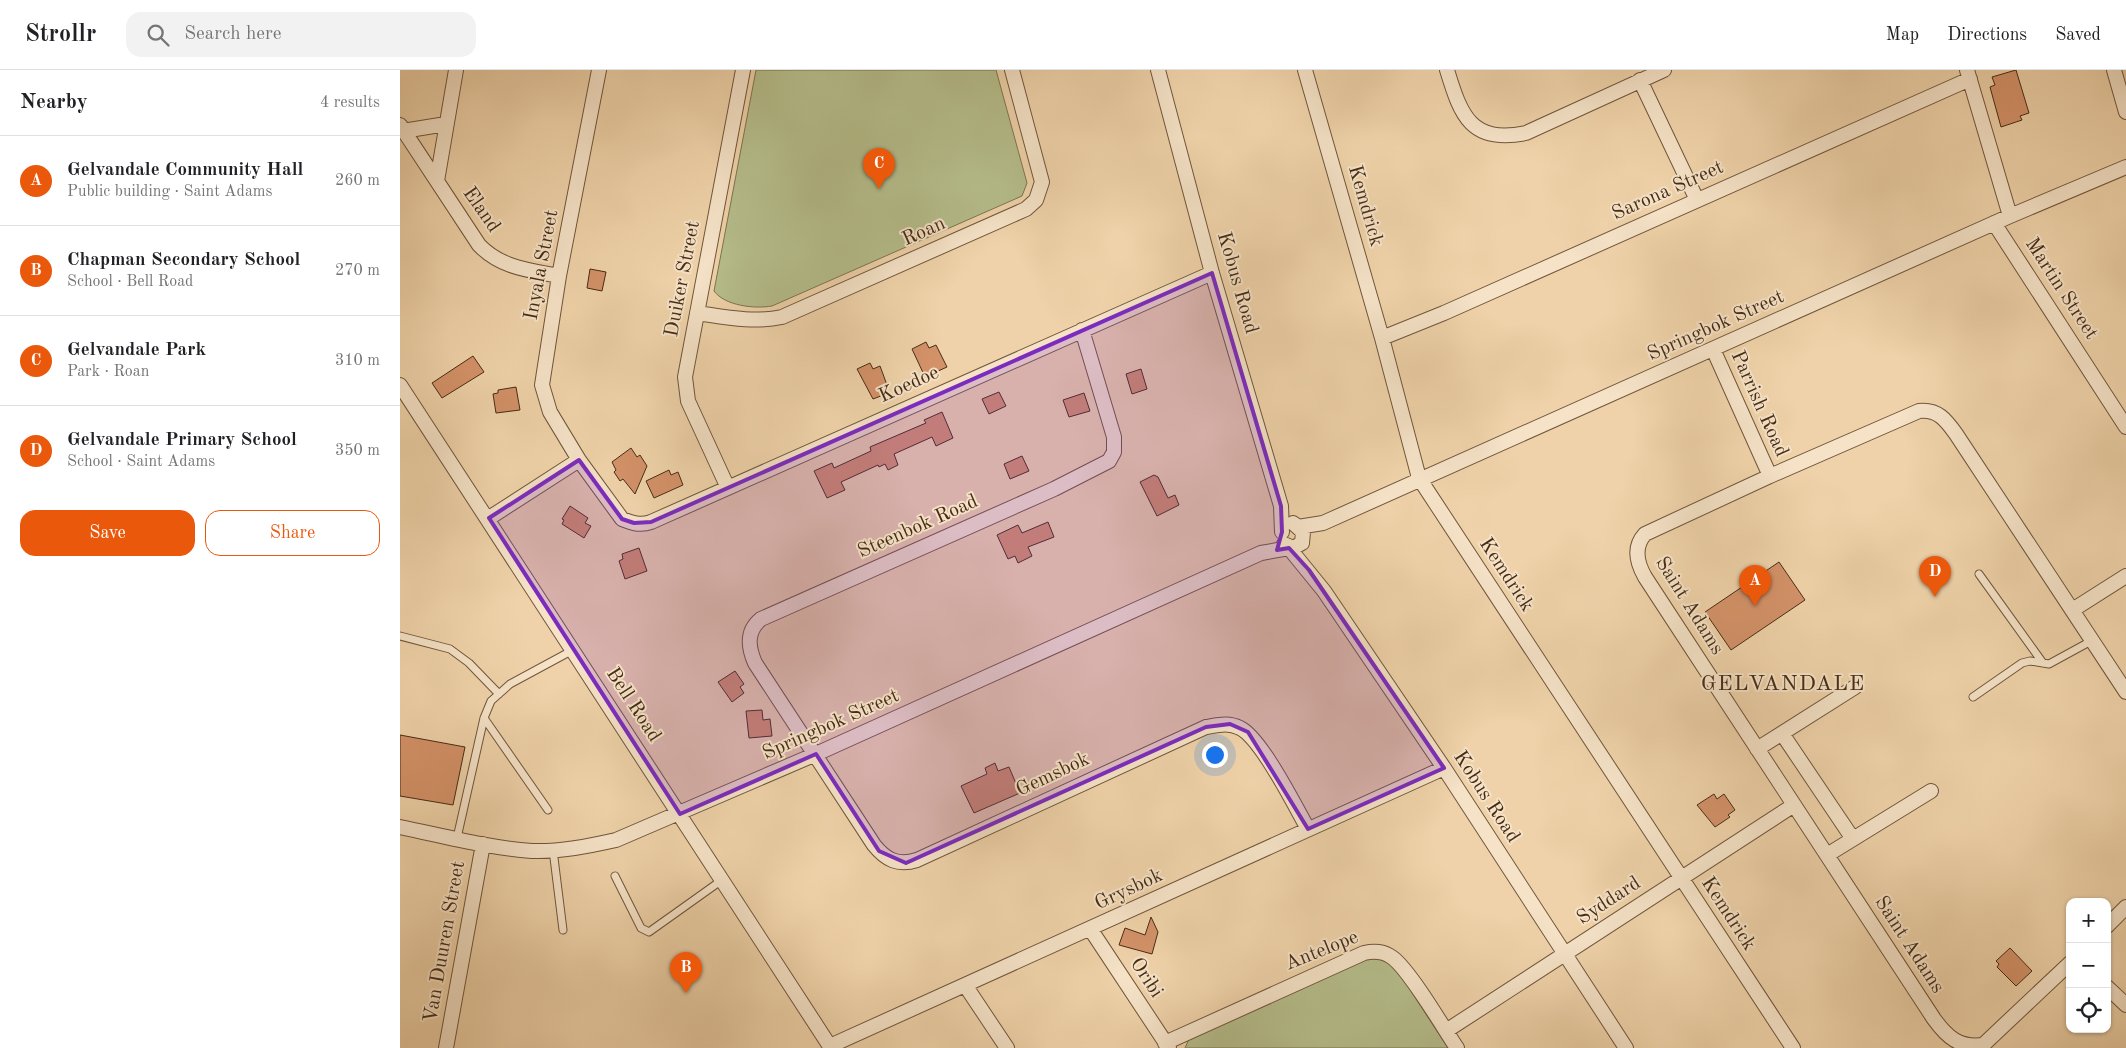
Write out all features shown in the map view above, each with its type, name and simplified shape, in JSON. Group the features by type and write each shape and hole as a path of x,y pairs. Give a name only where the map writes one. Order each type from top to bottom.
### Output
{"street":[{"path":"437,181 456,70"},
{"name":"Inyala Street","path":"600,70 559,276 542,385 550,412 579,460 622,518"},
{"name":"Duiker Street","path":"728,488 688,401 685,377 743,70"},
{"name":"Roan","path":"697,313 748,320 766,320 782,317 1026,209 1036,200 1042,182 1012,70"},
{"name":"Kobus Road","path":"1158,70 1212,273 1281,506 1309,570 1444,768 1626,1048"},
{"name":"Kemdrick","path":"1305,70 1382,338 1419,478 1793,1048"},
{"path":"1447,70 1456,101 1464,115 1480,130 1494,136 1526,133 1664,70"},
{"path":"2114,70 2126,112"},
{"path":"1969,75 2010,216"},
{"name":"Sarona Street","path":"1382,338 1444,313 1697,200 1969,75"},
{"path":"1640,80 1697,200"},
{"path":"402,128 446,124"},
{"name":"Eland","path":"402,128 487,253 510,266 559,276"},
{"name":"Springbok Street","path":"400,827 483,844 534,851 588,846 616,840 816,754 1261,554 1293,536 1419,478 1712,350 1994,223 2126,167"},
{"name":"Martin Street","path":"1994,223 2126,427"},
{"name":"Koedoe","path":"622,518 634,524 646,524 1212,273"},
{"name":"Steenbok Road","path":"816,754 755,663 749,644 754,625 777,612 1061,485 1109,461 1114,452 1114,437 1082,330"},
{"name":"Parrish Road","path":"1712,350 1770,476"},
{"name":"Bell Road","path":"400,385 489,518 830,1047"},
{"name":"Saint Adams","path":"2066,967 1987,1042 1969,1047 1955,1043 1934,1019 1645,577 1639,567 1637,552 1641,538 1645,534 1770,476 1919,411 1935,412 1947,421 1956,434 2074,609 2126,692"},
{"path":"489,518 579,460"},
{"path":"2074,609 2126,576"},
{"path":"1757,749 1855,687"},
{"name":"Gemsbok","path":"816,754 874,845 888,859 900,863 917,860 1206,726 1222,724 1239,727 1248,732 1308,829"},
{"path":"1783,734 1853,839"},
{"name":"Grysbok","path":"830,1047 1444,768"},
{"path":"1826,855 1931,792"},
{"name":"Syddard","path":"1446,1031 1794,805"},
{"name":"Van Duuren Street","path":"446,1048 483,844"},
{"path":"2111,922 2126,907"},
{"name":"Oribi","path":"1091,930 1167,1045"},
{"name":"Antelope","path":"1167,1045 1353,957 1371,952 1392,956 1403,967 1457,1048"},
{"path":"965,985 1007,1048"},
{"path":"2108,988 2126,1005"}],"lane":[{"path":"1979,574 2043,664"},
{"path":"400,636 450,649 469,664 499,694"},
{"path":"1973,697 2022,663 2030,661 2043,664 2053,662 2093,640"},
{"path":"457,838 484,718 491,700 510,684 573,650"},
{"path":"484,718 548,810"},
{"path":"553,850 564,930"},
{"path":"615,876 641,928 649,932 722,880"}],"highlighted area":[{"path":"1212,273 1281,506 1282,532 1277,550 1289,548 1309,570 1444,768 1308,829 1248,732 1230,724 1206,727 906,863 879,851 816,754 680,814 489,518 579,460 622,519 634,523 651,522"}],"green space":[{"path":"756,70 996,70 1027,183 1022,196 772,306 749,307 725,300 714,291"},
{"path":"1379,958 1391,964 1399,973 1448,1048 1185,1048 1189,1039 1367,959"}],"building":[{"path":"2016,70 2029,113 2020,116 2022,120 2001,127 1990,87 1995,85 1992,77"},
{"path":"590,269 606,272 602,291 587,288"},
{"path":"926,342 929,348 936,345 947,367 925,377 912,349"},
{"path":"473,356 484,372 442,398 432,383"},
{"path":"870,363 873,369 880,366 887,385 883,387 886,394 873,399 857,369"},
{"path":"1141,369 1147,389 1132,394 1126,374"},
{"path":"516,387 520,410 496,413 493,394 498,393 498,390"},
{"path":"999,392 1006,406 989,414 982,399"},
{"path":"1084,393 1090,411 1069,417 1063,400"},
{"path":"942,412 953,438 936,446 932,437 894,454 898,465 888,470 885,464 879,467 878,465 841,482 845,490 827,498 814,471 832,463 834,468 871,451 870,447 926,423 924,420"},
{"path":"631,448 637,457 640,455 647,466 635,494 623,479 620,481 614,472 616,470 612,462"},
{"path":"1022,456 1029,471 1010,479 1004,464"},
{"path":"669,470 671,475 678,472 683,485 654,498 646,481"},
{"path":"1154,475 1158,477 1168,498 1175,495 1179,505 1157,516 1140,482"},
{"path":"570,506 588,518 585,523 591,526 584,538 562,524 564,520 562,519"},
{"path":"1048,522 1054,537 1028,547 1032,556 1018,563 1015,556 1008,559 997,535 1018,525 1022,533"},
{"path":"639,548 647,571 625,579 619,561 623,559 622,554"},
{"path":"1779,562 1805,600 1731,650 1705,612"},
{"path":"735,671 744,684 740,687 744,693 732,702 718,682"},
{"path":"762,710 763,720 770,719 772,736 749,738 746,711"},
{"path":"400,735 465,747 453,805 400,796"},
{"path":"995,763 998,771 1009,767 1020,793 974,813 961,786 987,774 985,768"},
{"path":"1714,794 1717,799 1724,794 1735,810 1728,815 1730,817 1715,827 1697,805"},
{"path":"1151,917 1158,932 1152,954 1119,945 1125,928 1145,935"},
{"path":"2010,948 2032,971 2016,986 1997,967 1999,964 1996,961"}],"place":[{"name":"Gelvandale Park","path":"879,189"},
{"name":"Gelvandale Primary School","path":"1935,597"},
{"name":"Gelvandale Community Hall","path":"1755,606"},
{"name":"Chapman Secondary School","path":"686,993"}],"district":[{"name":"GELVANDALE","path":"1783,684"}]}
